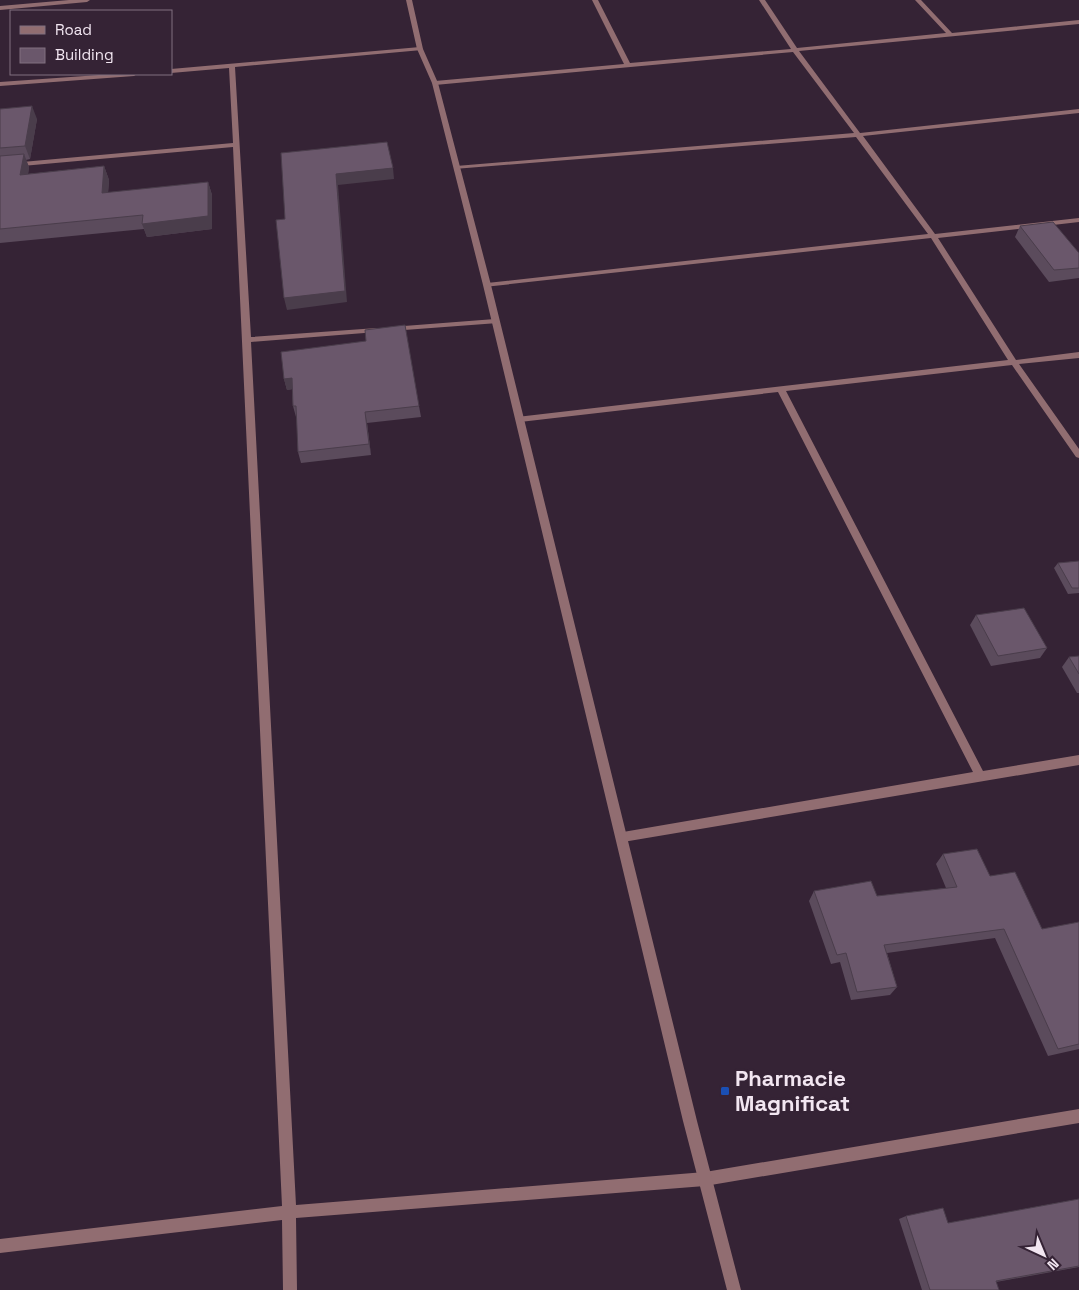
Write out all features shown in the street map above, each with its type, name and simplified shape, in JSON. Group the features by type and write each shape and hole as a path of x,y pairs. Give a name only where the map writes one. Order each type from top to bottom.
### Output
{"street":[{"path":"0,8 87,0"},
{"path":"409,0 420,48 435,83 487,285 705,1179 734,1290"},
{"path":"595,0 627,64"},
{"path":"762,0 795,50 934,236 1014,363 1079,455"},
{"path":"918,0 949,33"},
{"path":"435,83 1079,22"},
{"path":"172,71 420,48"},
{"path":"232,66 289,1212 290,1290"},
{"path":"0,84 121,75"},
{"path":"456,168 858,135 1079,111"},
{"path":"0,166 235,145"},
{"path":"487,285 1079,220"},
{"path":"247,340 495,321"},
{"path":"520,419 1079,355"},
{"path":"781,390 980,776"},
{"path":"623,837 1079,760"},
{"path":"0,1246 289,1212 705,1179 1079,1116"}],"building":[{"path":"32,106 25,146 0,148 0,109"},
{"path":"387,142 393,168 336,174 345,291 284,298 276,220 285,219 281,153"},
{"path":"24,154 20,175 104,166 102,193 208,182 208,216 142,224 143,215 0,229 0,156"},
{"path":"1053,222 1079,253 1079,268 1054,270 1020,226"},
{"path":"405,325 419,406 365,412 369,444 298,452 296,406 293,406 292,378 284,379 281,352 366,341 365,330"},
{"path":"1079,561 1079,588 1072,588 1058,563"},
{"path":"1024,608 1047,648 998,656 976,615"},
{"path":"1079,656 1079,674 1069,657"},
{"path":"977,849 990,876 1015,872 1042,929 1079,922 1079,1044 1058,1049 1004,929 884,945 897,987 857,992 846,953 837,955 814,891 871,881 877,896 957,887 943,854"},
{"path":"1079,1199 1079,1266 996,1281 999,1290 930,1290 906,1216 943,1208 948,1223"}],"place":[{"name":"Pharmacie Magnificat","path":"725,1091"}]}
